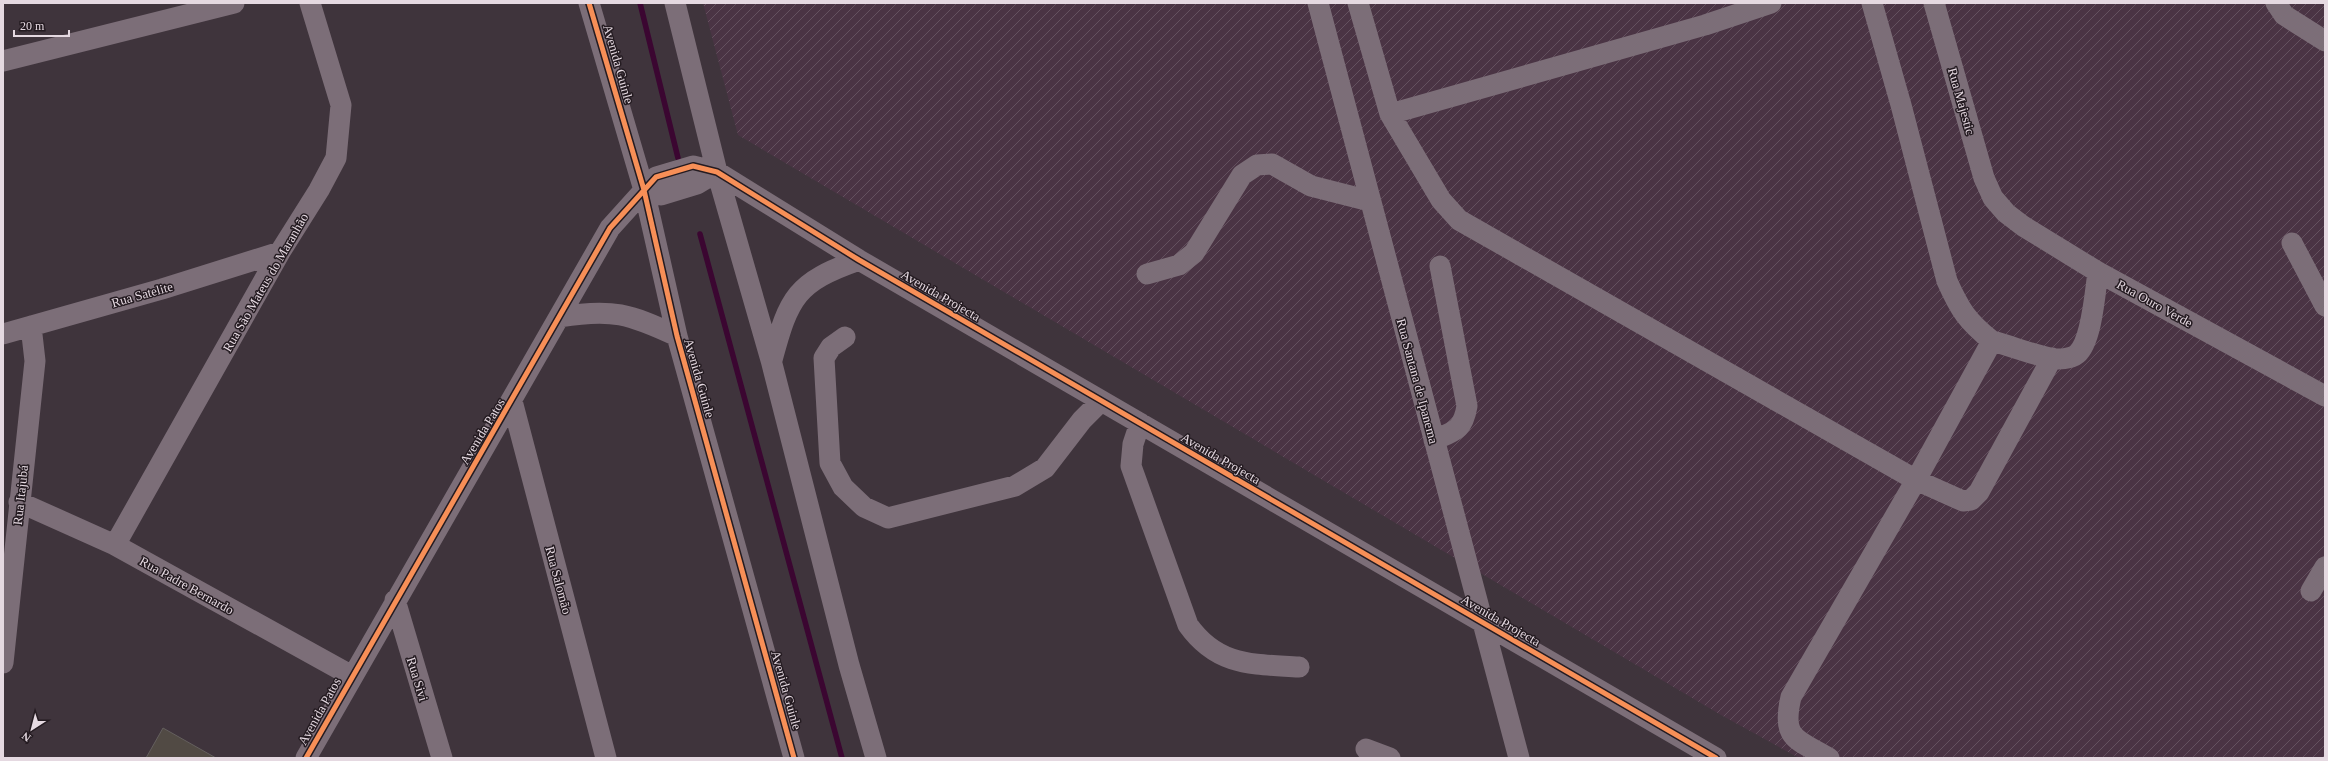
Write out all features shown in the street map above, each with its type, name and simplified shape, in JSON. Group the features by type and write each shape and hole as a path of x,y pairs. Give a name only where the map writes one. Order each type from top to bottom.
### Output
{"street":[{"path":"7,56 234,3"},
{"name":"Rua São Mateus do Maranhão","path":"115,545 280,252 319,190 336,158 341,105 310,3"},
{"name":"Avenida Guinle","path":"589,3 644,190 677,336 794,758"},
{"path":"675,3 717,172 771,360 849,665 876,758"},
{"name":"Rua Santana de Ipanema","path":"1318,3 1519,758"},
{"path":"1358,3 1390,114 1441,200 1459,220 1916,480 1963,501 1971,500 1979,492 2052,358"},
{"path":"1390,114 1705,25 1771,3"},
{"path":"1872,3 1901,105 1947,281 1958,305 1970,324 1992,341 2052,358 2067,358 2076,354 2083,346 2089,329 2098,272"},
{"name":"Rua Majestic","path":"1934,3 1984,178 1993,198"},
{"path":"2276,3 2284,15 2325,41"},
{"path":"1147,274 1179,265 1194,253 1242,175 1257,165 1272,164 1311,186 1370,201"},
{"path":"644,190 661,195 697,184 717,172"},
{"name":"Avenida Projecta","path":"717,172 859,260 1716,758"},
{"name":"Avenida Patos","path":"306,758 395,600 512,402 610,228 644,190"},
{"name":"Rua Ouro Verde","path":"1993,198 2006,213 2023,226 2098,272 2325,396"},
{"path":"2292,243 2325,306"},
{"name":"Rua Satelite","path":"3,334 162,289 280,252"},
{"path":"771,360 782,321 791,302 808,283 822,275 859,260"},
{"path":"1434,440 1456,431 1464,420 1467,406 1440,266"},
{"path":"560,316 590,312 620,313 649,323 677,336"},
{"name":"Rua Itajubá","path":"3,663 35,361 31,326"},
{"path":"846,337 831,347 824,358 830,463 842,486 864,507 888,518 1015,486 1045,468 1082,420 1101,401"},
{"path":"1829,758 1796,739 1788,731 1786,716 1791,697 1916,480 1992,341"},
{"name":"Rua Salomão","path":"512,402 606,758"},
{"path":"1140,424 1133,444 1131,466 1188,624 1198,638 1215,652 1242,663 1299,667"},
{"name":"Rua Padre Bernardo","path":"19,502 115,545 352,676"},
{"path":"2311,590 2325,567"},
{"name":"Rua Sivi","path":"395,600 442,758"},
{"path":"1366,749 1390,758"}],"shaded area":[{"path":"703,3 2325,3 2325,758 1799,758 1721,715 738,135"}],"building":[{"path":"163,728 216,758 146,758"}],"waterway":[{"path":"640,3 678,158"},
{"path":"700,234 842,758"}],"cycle path":[{"path":"589,3 644,190 677,336 794,758"},
{"path":"306,758 610,228 656,177 693,166 717,172 859,260 1716,758"}]}
